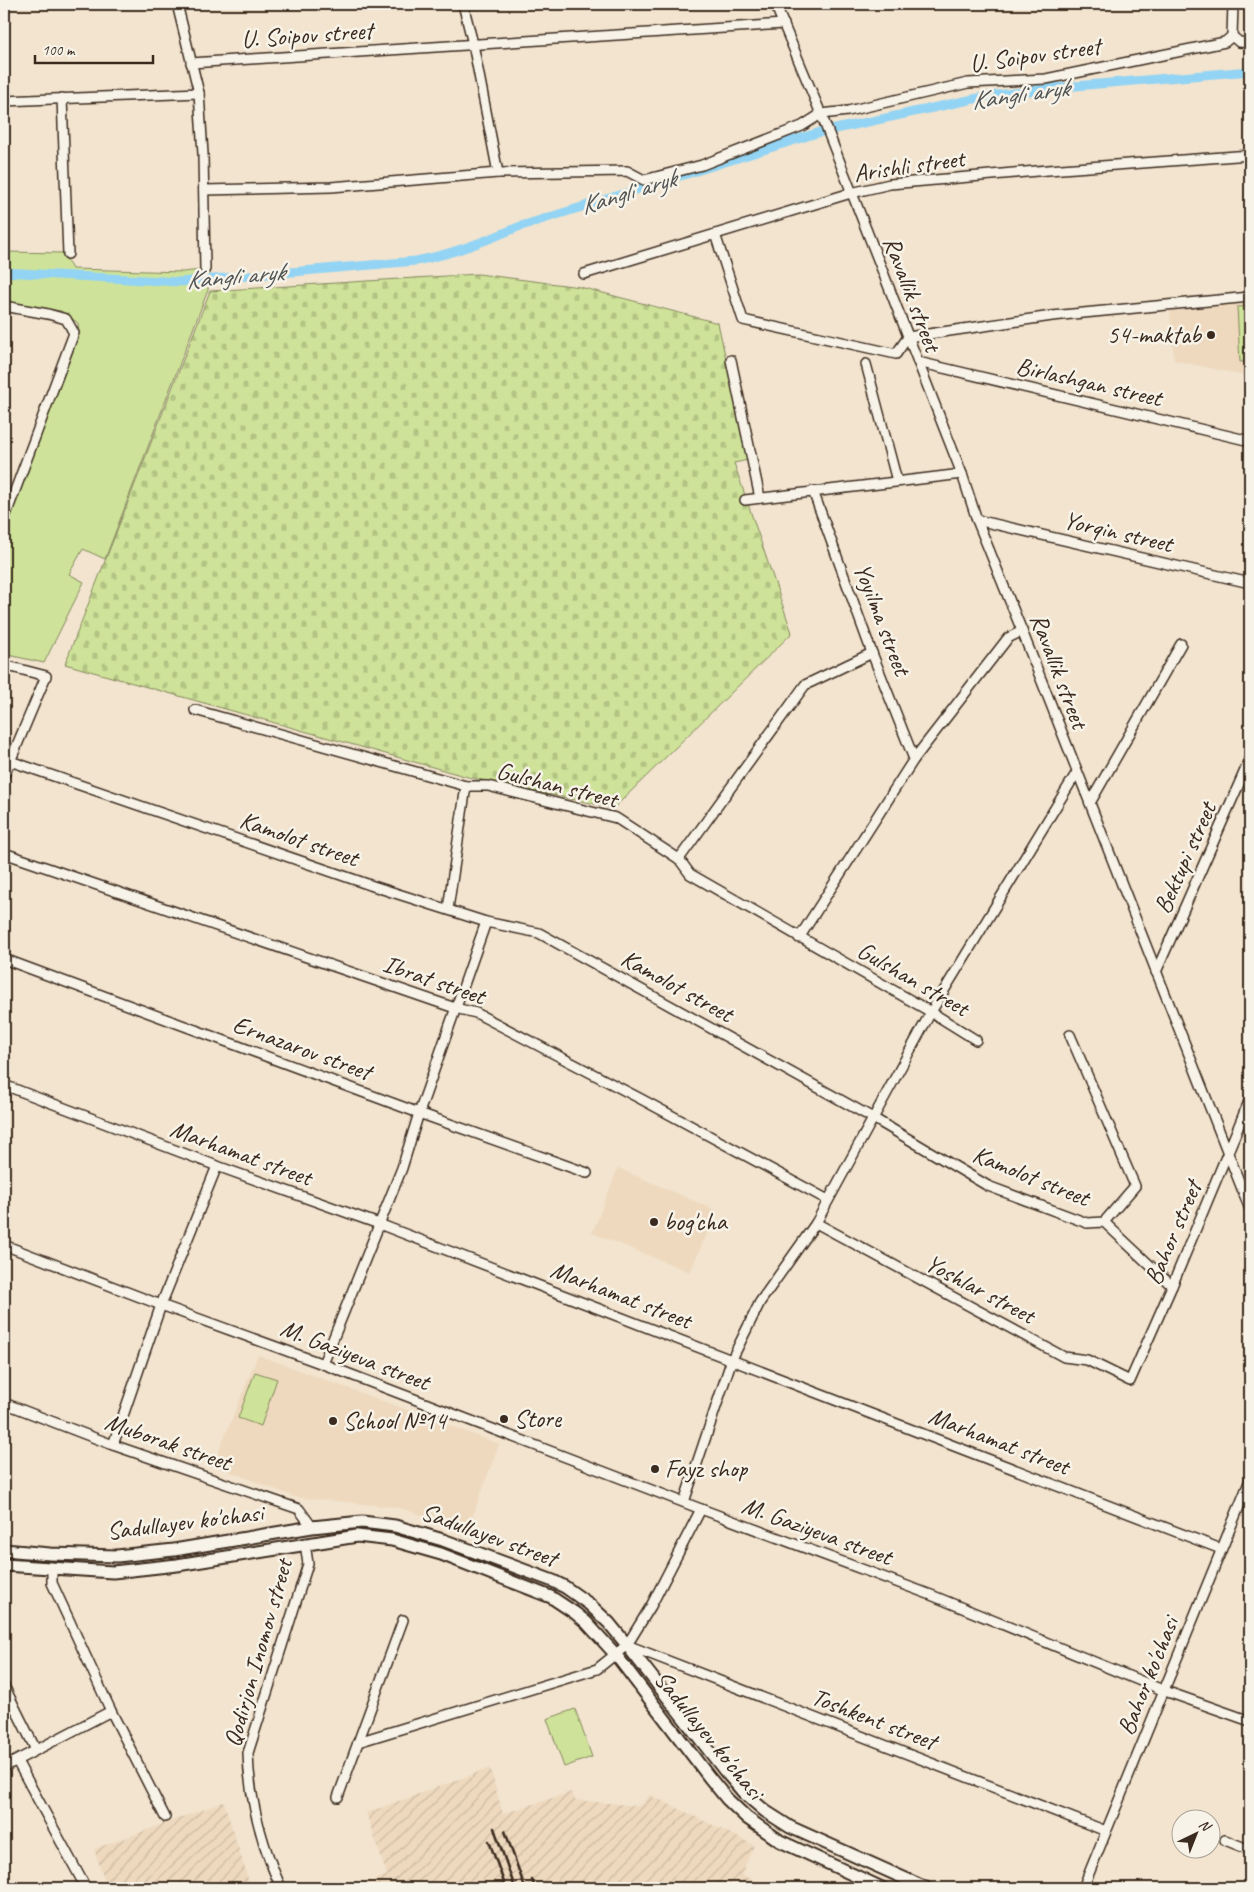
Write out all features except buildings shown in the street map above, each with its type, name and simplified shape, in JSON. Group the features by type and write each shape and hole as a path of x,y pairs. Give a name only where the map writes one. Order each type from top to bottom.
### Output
{"main road":[{"name":"Sadullayev street","path":"312,1527 362,1522 395,1526 443,1540 565,1587 589,1604 609,1622 725,1771 744,1793 765,1812 790,1827 926,1888"},
{"name":"Sadullayev ko'chasi","path":"4,1550 50,1554 117,1556 174,1550 312,1527"},
{"name":"Sadullayev ko'chasi","path":"4,1565 52,1570 113,1572 146,1569 357,1536 408,1543 441,1554 525,1586 564,1604 586,1622 616,1655 709,1777 727,1799 747,1818 780,1841 882,1888"}],"street":[{"path":"177,4 199,93 204,190 205,269"},
{"path":"463,4 473,44 498,173"},
{"name":"Ravallik street","path":"775,4 822,116 962,474 977,520 1250,1209"},
{"path":"1233,4 1232,36 1239,42 1250,43"},
{"name":"U. Soipov street","path":"191,63 784,24"},
{"name":"U. Soipov street","path":"822,116 968,84 1046,79 1225,42 1232,36"},
{"path":"4,101 199,93"},
{"path":"62,98 68,254"},
{"path":"204,190 331,187 498,173 627,171 644,180 717,159 802,126 822,116"},
{"name":"Arishli street","path":"584,274 851,193 890,184 1250,155"},
{"path":"715,234 743,320 896,354 908,338 1052,316 1250,296"},
{"path":"4,306 48,314 66,320 74,333 7,499 4,520"},
{"path":"731,360 760,498"},
{"name":"Birlashgan street","path":"918,362 1250,441"},
{"path":"866,364 898,481"},
{"path":"745,500 962,474"},
{"name":"Yoyilma street","path":"813,491 872,653 914,759"},
{"name":"Yorqin street","path":"977,520 1250,583"},
{"path":"799,938 914,759 1008,638 1022,631"},
{"path":"1090,803 1181,644"},
{"path":"680,859 805,685 872,653"},
{"path":"4,665 46,676 4,776"},
{"name":"Gulshan street","path":"195,710 466,786 488,786 616,818 680,859 690,874 931,1012 976,1040"},
{"name":"Bektupi street","path":"1156,972 1250,759"},
{"name":"Kamolot street","path":"10,760 373,886 486,922 540,933 873,1118 988,1186 1087,1223 1104,1222 1135,1186 1070,1035"},
{"path":"684,1502 732,1359 760,1302 816,1223 931,1012 1077,772"},
{"path":"448,909 466,786"},
{"name":"Ibrat street","path":"4,853 476,1014 641,1099 828,1200"},
{"path":"323,1364 402,1168 419,1113 486,922"},
{"name":"Ernazarov street","path":"4,959 419,1113 587,1173"},
{"name":"Marhamat street","path":"4,1085 217,1166 379,1224 1221,1549"},
{"name":"Bahor street","path":"1130,1381 1250,1099"},
{"path":"113,1445 161,1305 217,1166"},
{"path":"1104,1222 1172,1286"},
{"name":"Yoshlar street","path":"816,1223 1064,1357 1087,1360 1130,1381"},
{"name":"M. Gaziyeva street","path":"4,1245 931,1595 1165,1691 1250,1721"},
{"name":"Muborak street","path":"4,1403 113,1445 299,1509 312,1527"},
{"name":"Bahor ko'chasi","path":"1084,1888 1250,1480"},
{"path":"358,1742 597,1668 628,1645 651,1606 701,1509"},
{"name":"Qodirjon Inomov street","path":"281,1888 272,1869 252,1804 248,1777 248,1753 308,1564 305,1543"},
{"path":"52,1570 52,1583 111,1711 165,1816"},
{"path":"338,1798 403,1620"},
{"name":"Toshkent street","path":"628,1645 1106,1831"},
{"path":"4,1686 36,1750"},
{"path":"4,1767 111,1711"},
{"path":"17,1760 86,1888"},
{"path":"1225,1840 1250,1850"}],"shaded area":[{"name":"54-maktab","path":"1250,303 1250,377 1174,360 1170,311"},
{"name":"bog'cha","path":"618,1168 717,1211 690,1272 592,1233"},
{"name":"School №14","path":"258,1355 499,1444 468,1529 396,1507 295,1497 213,1465"},
{"path":"490,1768 503,1814 571,1792 575,1800 640,1806 650,1795 754,1845 741,1875 773,1888 356,1888 387,1875 366,1813"},
{"path":"224,1802 251,1888 107,1888 94,1849"}],"green space":[{"path":"4,252 63,253 72,269 183,272 210,269 208,290 105,559 83,549 69,574 84,582 44,663 4,654 4,533 79,335 78,323 61,311 4,302"},
{"path":"478,274 580,287 718,323 748,460 734,463 792,633 614,808 468,777 65,664 210,291"},
{"path":"1250,306 1250,361 1240,362 1237,307"},
{"path":"255,1372 277,1379 261,1426 238,1418"},
{"path":"575,1709 592,1757 564,1767 547,1719"}],"waterway":[{"name":"Kangli aryk","path":"4,272 179,282 416,261 455,251 518,227 817,133 983,97 1052,88 1250,71"}],"railway":[{"path":"494,1828 515,1888"},
{"path":"505,1831 525,1888"},
{"path":"489,1841 506,1888"},
{"path":"532,1880 535,1888"}],"place":[{"name":"54-maktab","path":"1211,335"},
{"name":"bog'cha","path":"654,1222"},
{"name":"Store","path":"504,1419"},
{"name":"School №14","path":"333,1421"},
{"name":"Fayz shop","path":"655,1469"}]}
